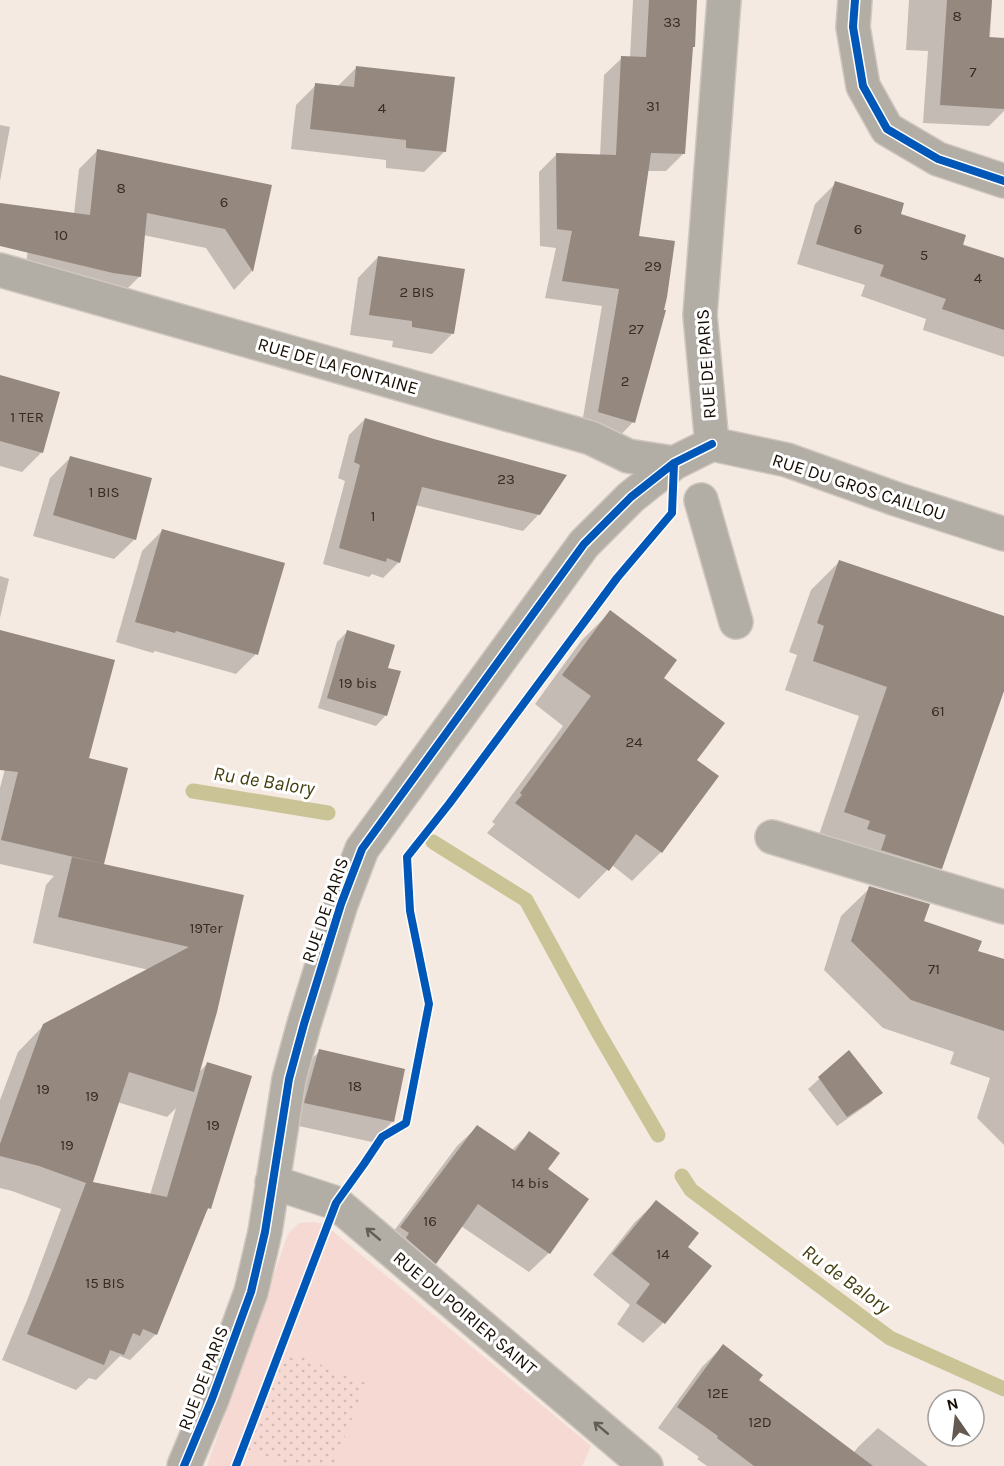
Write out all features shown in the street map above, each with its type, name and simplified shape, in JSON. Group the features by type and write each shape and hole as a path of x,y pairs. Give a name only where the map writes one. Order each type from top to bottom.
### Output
{"street":[{"name":"RUE DE PARIS","path":"184,1466 212,1399 251,1292 265,1232 290,1079 304,1024 341,904 362,849 584,544 631,497 674,463 712,444 700,315 724,0"},
{"path":"855,0 853,27 863,86 887,129 938,159 1004,181"},
{"name":"RUE DE LA FONTAINE","path":"0,270 591,438 628,456 674,463"},
{"name":"RUE DU GROS CAILLOU","path":"712,444 787,460 1004,534"},
{"path":"701,500 736,622"},
{"path":"772,837 1004,908"},
{"name":"RUE DU POIRIER SAINT","path":"272,1182 336,1203 646,1466"}],"shaded area":[{"path":"299,1223 324,1224 591,1446 582,1466 207,1466 288,1234"},
{"path":"287,1351 366,1383 333,1466 290,1466 248,1450"}],"building":[{"path":"649,0 697,0 685,154 651,153 639,236 675,241 664,310 666,310 635,423 598,412 619,289 562,281 572,231 557,229 556,153 616,155 621,56 646,57"},
{"path":"947,0 992,0 989,37 1004,38 1004,109 940,105"},
{"path":"356,66 455,77 446,152 406,148 406,140 310,129 315,83 354,87"},
{"path":"97,149 272,185 253,272 225,229 147,213 141,277 113,273 0,246 0,203 90,215"},
{"path":"835,181 904,203 901,214 966,235 963,245 1004,258 1004,330 942,309 946,299 880,276 884,265 816,244"},
{"path":"378,256 465,269 454,334 412,327 412,321 369,315"},
{"path":"0,375 60,392 43,453 0,441"},
{"path":"365,418 567,475 540,515 422,487 400,563 387,558 386,562 339,548 360,465 354,462"},
{"path":"70,456 152,478 136,540 53,515"},
{"path":"162,529 285,563 258,655 176,631 175,633 135,622"},
{"path":"839,560 1004,616 1004,691 942,869 881,850 886,835 867,829 870,821 844,812 887,687 813,661 824,626 817,623"},
{"path":"610,610 677,660 664,678 725,723 697,760 719,776 662,853 636,834 609,871 515,803 591,696 562,675"},
{"path":"0,630 115,660 89,758 128,768 104,864 1,840 18,772 0,770"},
{"path":"347,630 395,645 388,668 401,671 387,716 327,698"},
{"path":"72,857 244,895 217,1012 194,1092 129,1072 93,1182 167,1197 207,1062 252,1076 211,1209 208,1208 157,1335 143,1329 140,1336 133,1333 124,1355 110,1350 104,1365 27,1334 86,1183 39,1166 0,1156 0,1144 43,1024 189,947 58,917"},
{"path":"869,886 930,904 924,921 982,941 978,951 1004,959 1004,1031 911,1000 851,941"},
{"path":"319,1049 405,1069 394,1122 304,1103"},
{"path":"849,1050 883,1093 847,1117 818,1077"},
{"path":"477,1125 515,1151 529,1131 560,1153 548,1169 589,1199 550,1254 478,1204 436,1264 406,1238 409,1233 400,1227"},
{"path":"656,1200 699,1233 688,1247 712,1266 665,1324 636,1303 650,1284 612,1254"},
{"path":"723,1344 763,1375 759,1380 873,1466 754,1466 717,1438 718,1436 677,1407"}],"waterway":[{"name":"Ru de Balory","path":"193,791 328,813"},
{"name":"Ru de Balory","path":"433,842 526,900 598,1032 658,1135"},
{"name":"Ru de Balory","path":"682,1176 691,1190 890,1338 1004,1389"}],"cycle path":[{"path":"855,0 853,27 863,86 887,129 938,159 1004,181"},
{"path":"184,1466 212,1399 251,1292 265,1232 289,1079 341,904 362,849 584,544 631,497 674,463 712,444"},
{"path":"236,1466 336,1203 382,1137 406,1123 429,1004 410,911 407,857 617,578 672,513 674,463"}]}
